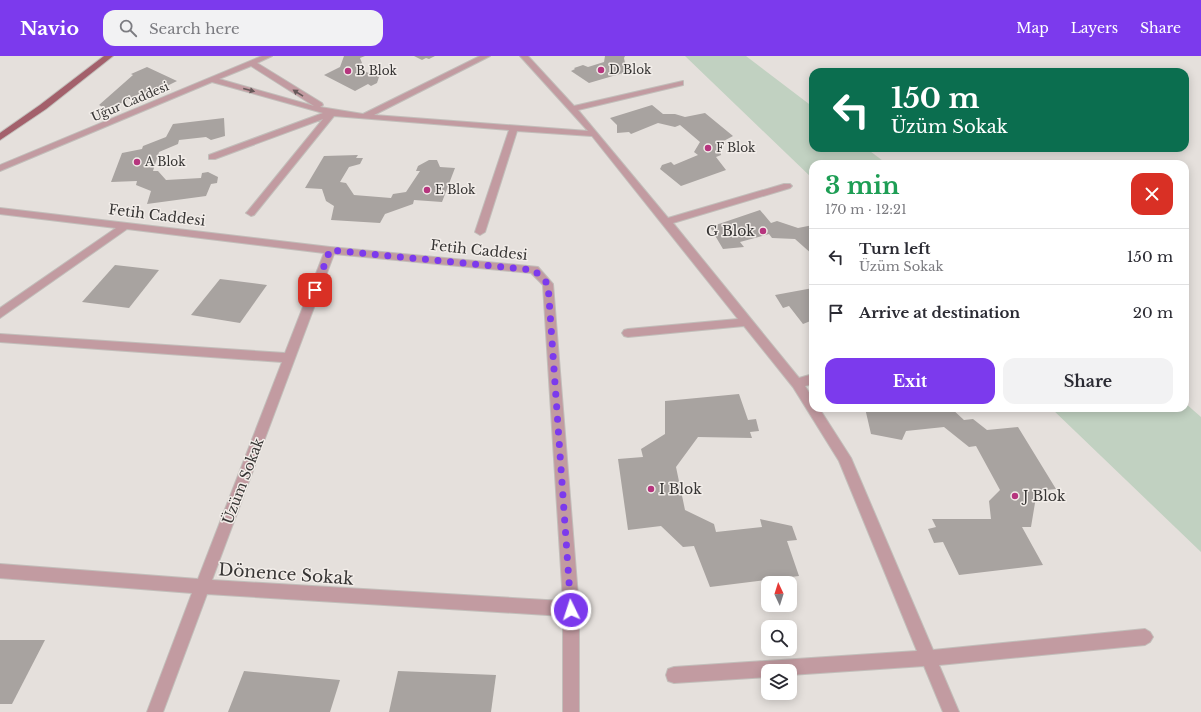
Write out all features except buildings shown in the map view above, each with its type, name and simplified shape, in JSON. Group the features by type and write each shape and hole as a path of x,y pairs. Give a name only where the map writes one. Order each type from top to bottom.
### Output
{"main road":[{"path":"0,137 43,107 109,56"}],"street":[{"name":"Uğur Caddesi","path":"0,168 268,56"},
{"path":"363,118 486,56"},
{"path":"524,56 595,134 797,384 809,403"},
{"path":"251,64 332,113"},
{"path":"212,80 332,113 363,118 514,127 595,134"},
{"path":"573,110 680,83"},
{"path":"212,157 332,113"},
{"path":"251,213 332,113"},
{"path":"480,232 514,127"},
{"path":"666,222 787,186"},
{"name":"Fetih Caddesi","path":"0,211 330,250 534,270 548,284 571,610 571,712"},
{"path":"0,314 125,226"},
{"name":"Üzüm Sokak","path":"156,712 330,250"},
{"path":"628,333 747,322"},
{"path":"0,338 290,358"},
{"path":"797,384 809,380"},
{"path":"815,412 844,458 951,712"},
{"name":"Dönence Sokak","path":"1,573 571,610"},
{"path":"674,675 928,658 1145,637"}],"green space":[{"path":"685,56 746,56 809,104 809,152 871,152 882,160 809,160 809,175"},
{"path":"1189,406 1201,417 1201,552 1055,412 1189,412"}],"place":[{"name":"D Blok","path":"601,70"},
{"name":"B Blok","path":"348,71"},
{"name":"F Blok","path":"708,148"},
{"name":"A Blok","path":"137,162"},
{"name":"E Blok","path":"427,190"},
{"name":"G Blok","path":"763,231"},
{"name":"I Blok","path":"651,489"},
{"name":"J Blok","path":"1015,496"}],"route":[{"path":"315,290 330,250 534,270 548,284 571,610"}]}
